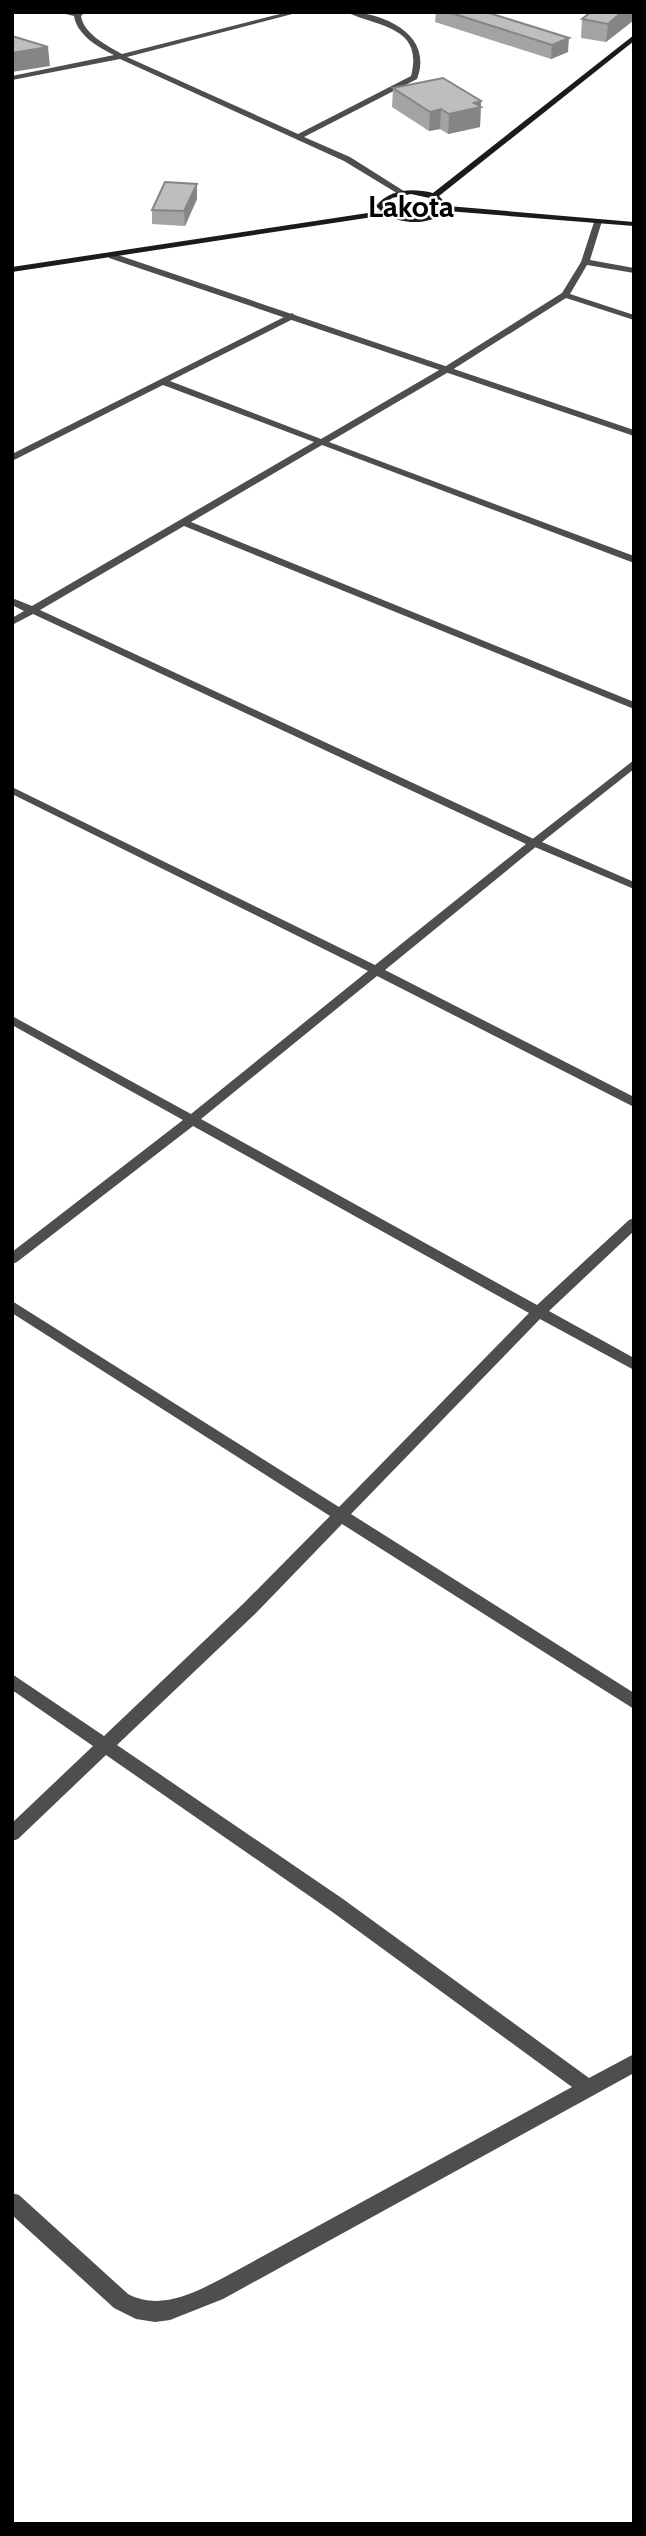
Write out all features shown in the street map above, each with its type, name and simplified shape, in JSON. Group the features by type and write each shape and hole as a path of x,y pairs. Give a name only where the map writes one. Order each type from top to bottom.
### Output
{"main road":[{"path":"434,196 632,40"},
{"path":"386,213 380,206 381,202 388,196 403,193 434,196 441,199 445,208"},
{"path":"12,270 386,213 401,218 421,219 437,215 445,208 634,224"}],"street":[{"path":"60,12 79,14 79,26 102,46 347,159 403,193"},
{"path":"12,78 122,56 297,12"},
{"path":"299,137 414,77 419,65 417,53 402,31 378,20 349,12"},
{"path":"12,622 449,368 565,295 585,262 598,221"},
{"path":"112,256 449,368 634,433"},
{"path":"585,262 634,271"},
{"path":"565,295 634,318"},
{"path":"12,458 292,316"},
{"path":"163,382 634,560"},
{"path":"185,523 634,706"},
{"path":"12,601 534,843 634,886"},
{"path":"12,1259 193,1119 634,764"},
{"path":"12,790 377,971 634,1103"},
{"path":"12,1020 634,1365"},
{"path":"12,1834 108,1746 340,1516 540,1311 634,1223"},
{"path":"12,1306 634,1702"},
{"path":"12,1681 337,1906 589,2089"},
{"path":"12,2202 121,2301 143,2311 168,2310 193,2303 256,2271 634,2063"}],"building":[{"path":"448,12 486,12 569,38 552,45"},
{"path":"591,12 622,12 608,24 582,19"},
{"path":"12,36 48,47 12,53"},
{"path":"443,78 481,101 474,103 481,107 449,114 441,109 430,112 393,88"},
{"path":"165,182 197,184 184,211 152,210"}],"district":[{"name":"Lakota","path":"411,206"}]}
